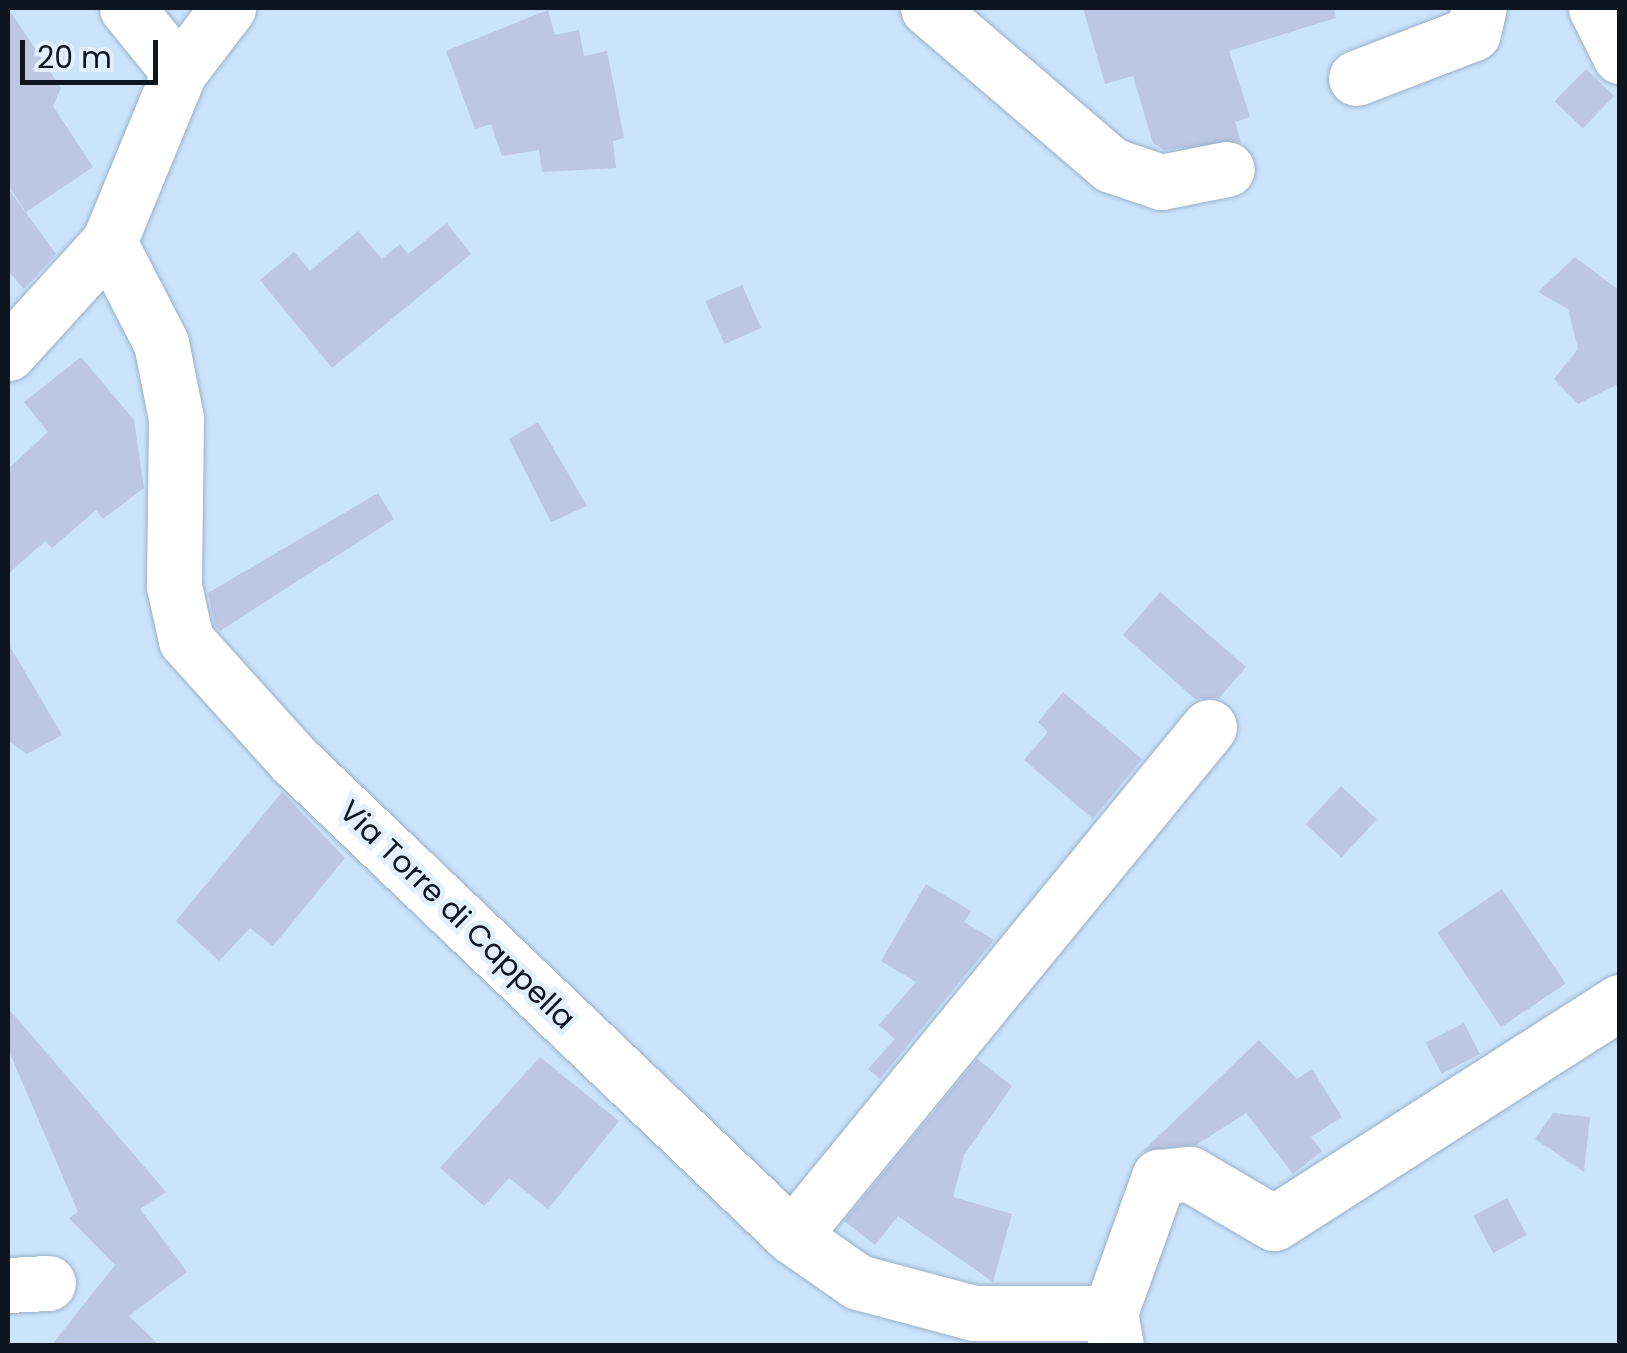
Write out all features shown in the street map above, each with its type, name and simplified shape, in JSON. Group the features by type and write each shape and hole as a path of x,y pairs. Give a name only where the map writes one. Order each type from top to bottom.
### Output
{"street":[{"path":"127,8 178,72"},
{"path":"8,353 109,242 178,72 228,8"},
{"path":"928,8 1111,165 1160,182 1227,168"},
{"path":"1356,78 1473,33 1479,8"},
{"path":"1596,8 1620,56"},
{"name":"Via Torre di Cappella","path":"109,242 161,342 176,418 174,586 186,640 296,762 792,1236 858,1282 974,1313 1113,1329"},
{"path":"792,1236 1209,727"},
{"path":"1113,1329 1159,1177 1190,1174 1274,1223 1620,1002"}],"building":[{"path":"8,8 61,88 53,106 93,167 26,212 8,185"},
{"path":"1083,8 1334,8 1336,18 1229,51 1250,117 1235,122 1241,142 1164,150 1153,143 1133,76 1105,84"},
{"path":"548,10 555,35 579,30 584,56 607,51 624,138 613,141 616,168 542,172 539,150 502,156 491,124 475,129 446,51"},
{"path":"1586,69 1614,96 1583,128 1555,101"},
{"path":"8,188 56,254 24,289 8,271"},
{"path":"447,223 471,254 332,368 260,280 294,252 310,271 358,231 382,259 400,244 408,254"},
{"path":"1575,257 1620,291 1620,383 1578,404 1554,379 1578,349 1568,309 1538,292"},
{"path":"742,285 761,328 725,344 705,301"},
{"path":"81,357 134,420 144,488 103,519 96,510 52,548 45,541 8,574 8,469 48,432 24,402"},
{"path":"538,422 587,506 551,522 509,439"},
{"path":"378,493 394,519 220,631 208,593"},
{"path":"1160,592 1246,667 1219,698 1195,699 1123,635"},
{"path":"8,643 62,735 27,754 8,741"},
{"path":"1063,692 1142,759 1093,819 1024,760 1048,732 1038,722"},
{"path":"1341,786 1377,819 1341,857 1306,824"},
{"path":"282,792 345,858 273,946 250,928 219,961 176,921"},
{"path":"926,884 971,911 964,922 994,940 880,1079 868,1069 895,1039 879,1025 916,982 881,961"},
{"path":"1502,889 1566,984 1501,1027 1437,933"},
{"path":"8,1008 166,1192 140,1209 187,1272 129,1316 160,1346 51,1346 115,1265 69,1218 78,1212 8,1049"},
{"path":"1464,1023 1480,1054 1442,1074 1426,1043"},
{"path":"1259,1040 1297,1079 1312,1069 1342,1117 1311,1137 1322,1151 1293,1174 1246,1113 1196,1145 1143,1151"},
{"path":"540,1057 619,1121 548,1209 509,1178 484,1206 440,1168"},
{"path":"977,1059 1012,1086 964,1155 953,1197 1012,1214 993,1282 898,1216 875,1245 844,1221"},
{"path":"1553,1113 1590,1117 1584,1172 1535,1139"},
{"path":"1507,1198 1527,1235 1493,1253 1473,1216"}]}
